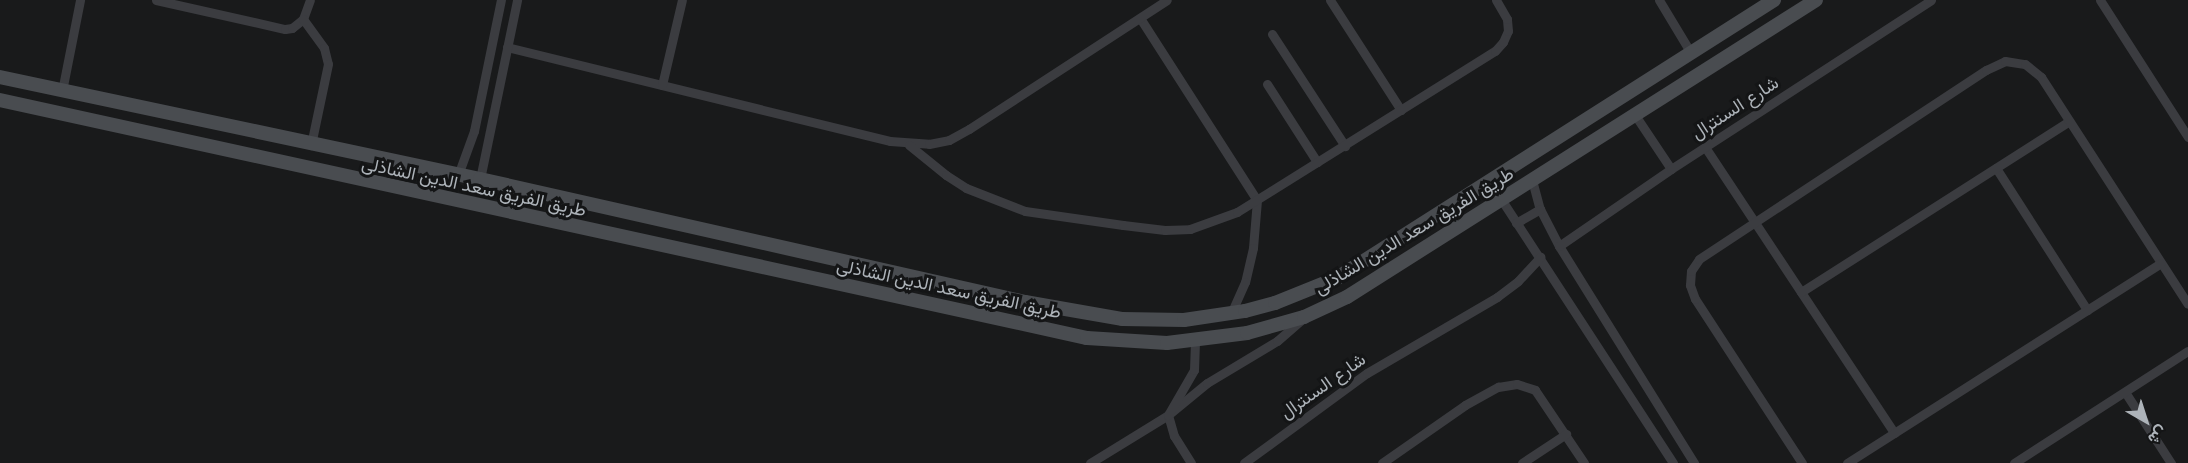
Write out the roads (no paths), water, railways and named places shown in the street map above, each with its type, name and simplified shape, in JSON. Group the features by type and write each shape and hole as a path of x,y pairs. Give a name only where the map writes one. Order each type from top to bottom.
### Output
{"street":[{"path":"62,91 80,0"},
{"path":"156,0 285,29 292,28 303,19 310,0"},
{"path":"208,12 210,0"},
{"path":"458,175 474,131 501,0"},
{"path":"480,179 517,0"},
{"path":"662,85 682,0"},
{"path":"507,47 909,144 929,144 959,134 1167,0"},
{"path":"1330,0 1401,110"},
{"path":"909,144 946,175 966,188 1024,211 1144,228 1190,230 1214,223 1257,200 1495,51 1503,42 1508,31 1507,19 1496,0"},
{"path":"1659,0 1691,53"},
{"name":"طريق الفريق سعد الدين الشاذلى","path":"0,77 311,145 480,179 1026,302 1122,319 1184,320 1231,314 1275,303 1337,278 1416,230 1774,0"},
{"name":"طريق الفريق سعد الدين الشاذلى","path":"0,100 1087,338 1137,342 1195,340 1246,333 1305,317 1347,297 1816,0"},
{"name":"شارع السنترال","path":"1558,246 1671,169 1931,0"},
{"path":"2100,0 2188,137"},
{"path":"1140,18 1257,200 1253,248 1245,282 1231,314"},
{"path":"303,19 324,48 328,64 311,145"},
{"path":"1272,33 1345,146"},
{"path":"1802,463 1695,298 1690,285 1691,271 1699,259 1986,70 2005,61 2025,64 2041,77 2188,304"},
{"path":"18,104 12,91 18,84 26,83"},
{"path":"1267,84 1317,162"},
{"path":"1635,115 1671,169"},
{"path":"1801,292 2069,121"},
{"path":"474,131 490,134"},
{"path":"1705,147 1894,433"},
{"path":"1996,168 2087,310"},
{"path":"1532,180 1540,209 1558,246 1694,463"},
{"path":"1501,199 1673,463"},
{"path":"1453,206 1449,210 1448,220 1461,225"},
{"path":"1516,223 1540,209"},
{"path":"1416,230 1426,230 1431,235 1424,249"},
{"name":"شارع السنترال","path":"1244,463 1367,373 1497,297 1518,281 1540,257"},
{"path":"1847,463 2162,263"},
{"path":"863,289 874,279 869,266"},
{"path":"900,297 895,293 895,284 898,279 909,276"},
{"path":"1090,463 1168,415 1207,383 1277,341 1305,317"},
{"path":"1191,463 1174,436 1168,415 1194,370 1195,340"},
{"path":"2014,463 2188,351"},
{"path":"1389,461 1482,396 1498,387 1517,384 1535,390 1584,463"},
{"path":"2125,392 2171,463"},
{"path":"1522,463 1566,434"}]}
